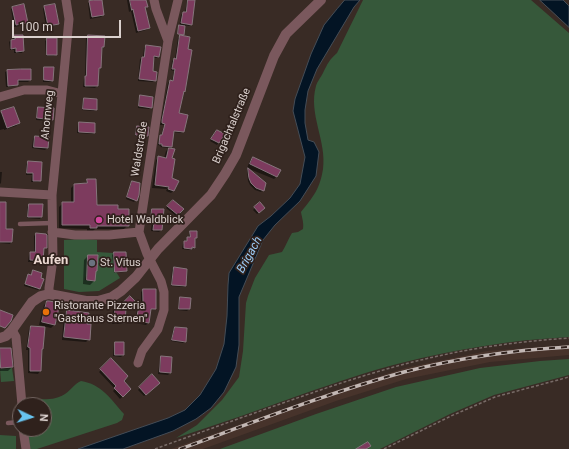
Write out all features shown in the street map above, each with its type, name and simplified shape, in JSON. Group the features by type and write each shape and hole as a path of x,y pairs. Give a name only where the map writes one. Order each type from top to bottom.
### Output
{"street":[{"name":"Ahornweg","path":"49,294 53,259 52,195 69,19 66,0"},
{"name":"Waldstraße","path":"154,0 168,42"},
{"name":"Waldstraße","path":"138,363 142,351 158,329 164,310 164,292 161,281 147,254 139,232 168,42 178,0"},
{"name":"Brigachtalstraße","path":"49,294 86,301 98,301 112,297 121,292 136,277 150,259 211,195 236,155 274,56 286,34 321,0"},
{"path":"0,97 24,90 47,90 62,94"},
{"path":"0,192 52,195"},
{"path":"52,228 75,235 108,235 139,232"},
{"path":"0,338 6,336 12,330 32,302 41,296 49,294"},
{"path":"12,330 16,337 21,397"},
{"path":"25,437 26,449"}],"lane":[{"path":"20,224 52,228"},
{"path":"8,423 12,423"}],"path":[{"path":"155,449 259,411 400,365 468,350 514,343 569,338"},
{"path":"384,449 451,416 495,398 569,377"}],"shaded area":[{"path":"569,345 569,355 490,362 406,379 336,401 203,449 171,449 331,392 405,368 487,351"}],"green space":[{"path":"363,0 531,0 569,33 569,337 526,340 484,346 442,353 389,366 339,381 176,438 197,425 222,400 239,377 243,351 246,303 255,278 269,255 282,252 292,233 303,229 301,212 309,202 320,182 324,159 314,107 316,86 329,62 337,53"},
{"path":"64,240 97,240 97,252 113,253 115,270 120,278 99,291 79,292 64,289","holes":["88,255 97,255 95,281 85,280 86,276 89,276 89,270 87,270"]},
{"path":"569,359 569,375 494,395 450,414 380,449 220,449 396,387 480,368"},
{"path":"12,368 14,381 1,382 0,369"},
{"path":"81,381 94,385 100,389 124,414 122,420 117,423 37,449 29,449 28,437 52,437 52,399 67,392"},
{"path":"0,435 16,437 16,449 0,449"}],"water":[{"name":"Brigach","path":"345,0 360,0 354,7 317,69 308,91 305,110 305,123 308,140 314,142 319,152 316,176 300,201 275,225 263,240 239,297 239,345 236,367 224,392 211,408 196,419 173,431 123,449 78,449 168,418 185,410 200,395 216,369 224,344 229,273 258,226 290,198 300,184 305,157 293,111 295,99 311,54 324,25"},
{"path":"540,0 563,0 569,6 569,27"}],"building":[{"path":"102,0 104,15 92,17 89,1"},
{"path":"130,0 146,0 148,7 145,7 150,28 138,31"},
{"path":"188,0 195,0 192,25 181,23 183,12 186,12"},
{"path":"24,4 28,23 16,25 12,7"},
{"path":"55,4 59,24 48,26 44,6"},
{"path":"179,25 185,26 184,35 178,34"},
{"path":"14,35 23,35 24,51 16,52 16,48 11,49 11,40 15,39"},
{"path":"88,35 105,36 104,47 102,47 101,68 99,68 98,86 85,86"},
{"path":"180,35 190,37 188,49 192,50 185,92 184,91 179,113 188,115 184,132 174,131 172,147 162,146 162,144 159,144 160,135 162,135 165,124 162,123 162,120 170,80 173,81 175,69 172,69 174,58 176,59"},
{"path":"47,38 57,38 57,55 47,55"},
{"path":"146,45 161,47 159,57 154,56 153,71 157,72 156,81 139,79 142,57 144,57"},
{"path":"44,67 54,67 53,81 44,80"},
{"path":"31,69 31,80 18,80 18,85 8,86 7,70"},
{"path":"140,95 153,97 152,108 139,106"},
{"path":"84,98 97,99 97,110 83,109"},
{"path":"14,107 20,123 7,128 1,111"},
{"path":"38,107 54,108 53,120 37,118"},
{"path":"79,122 95,123 95,133 79,132"},
{"path":"137,126 149,127 148,136 136,135"},
{"path":"217,130 225,134 219,143 211,139"},
{"path":"35,136 49,137 48,148 34,147"},
{"path":"169,148 175,149 172,158 175,159 172,178 179,181 174,191 168,189 169,187 155,185 158,156 166,158"},
{"path":"253,157 281,170 277,177 250,164"},
{"path":"28,161 42,162 41,181 33,181 33,173 27,173"},
{"path":"248,168 266,183 264,191 256,188 251,183"},
{"path":"87,179 96,179 97,205 118,205 118,209 129,209 129,226 97,226 97,228 90,228 90,225 62,225 62,202 74,202 74,184 87,183"},
{"path":"132,181 140,183 137,201 127,197"},
{"path":"173,200 184,209 178,215 167,206"},
{"path":"0,202 6,202 6,229 13,229 12,242 0,242"},
{"path":"260,202 265,208 259,213 254,207"},
{"path":"29,204 43,204 42,217 28,217"},
{"path":"152,209 164,209 162,230 153,230 154,221 151,221"},
{"path":"190,231 197,231 195,248 192,247 192,249 184,248 184,241 187,241 187,237 190,237"},
{"path":"36,233 47,235 47,248 44,248 43,261 30,260 30,252 35,252"},
{"path":"114,252 126,252 127,271 115,272"},
{"name":"St. Vitus","path":"88,255 98,255 95,281 87,280"},
{"path":"174,267 187,269 186,286 172,285"},
{"path":"33,270 42,273 41,278 44,279 40,289 25,284 28,274 31,275"},
{"path":"143,289 156,289 156,309 151,309 149,323 136,321 139,306 143,310"},
{"path":"130,296 135,301 126,308 125,323 114,322 115,306 119,306"},
{"path":"180,297 191,298 190,309 179,309"},
{"path":"47,301 60,303 55,325 42,322"},
{"path":"0,310 13,315 11,321 5,328 0,326"},
{"path":"67,310 89,313 87,324 91,324 90,340 64,337"},
{"path":"31,326 45,327 41,371 30,371 30,348 28,347"},
{"path":"175,327 187,328 186,342 172,340"},
{"path":"115,342 124,342 124,355 115,355"},
{"path":"0,348 11,348 13,367 1,368"},
{"path":"161,356 172,357 171,373 160,372"},
{"path":"111,358 128,376 124,381 131,389 123,397 114,388 116,386 100,369"},
{"path":"152,374 160,383 146,395 139,387"},
{"path":"368,442 371,446 366,449 356,449"}],"railway":[{"path":"180,449 319,398 404,372 486,355 569,347"}],"place":[{"name":"Hotel Waldblick","path":"99,220"},
{"name":"St. Vitus","path":"92,263"},
{"name":"Ristorante Pizzeria \"Gasthaus Sternen\"","path":"46,312"}],"district":[{"name":"Aufen","path":"51,261"}]}
